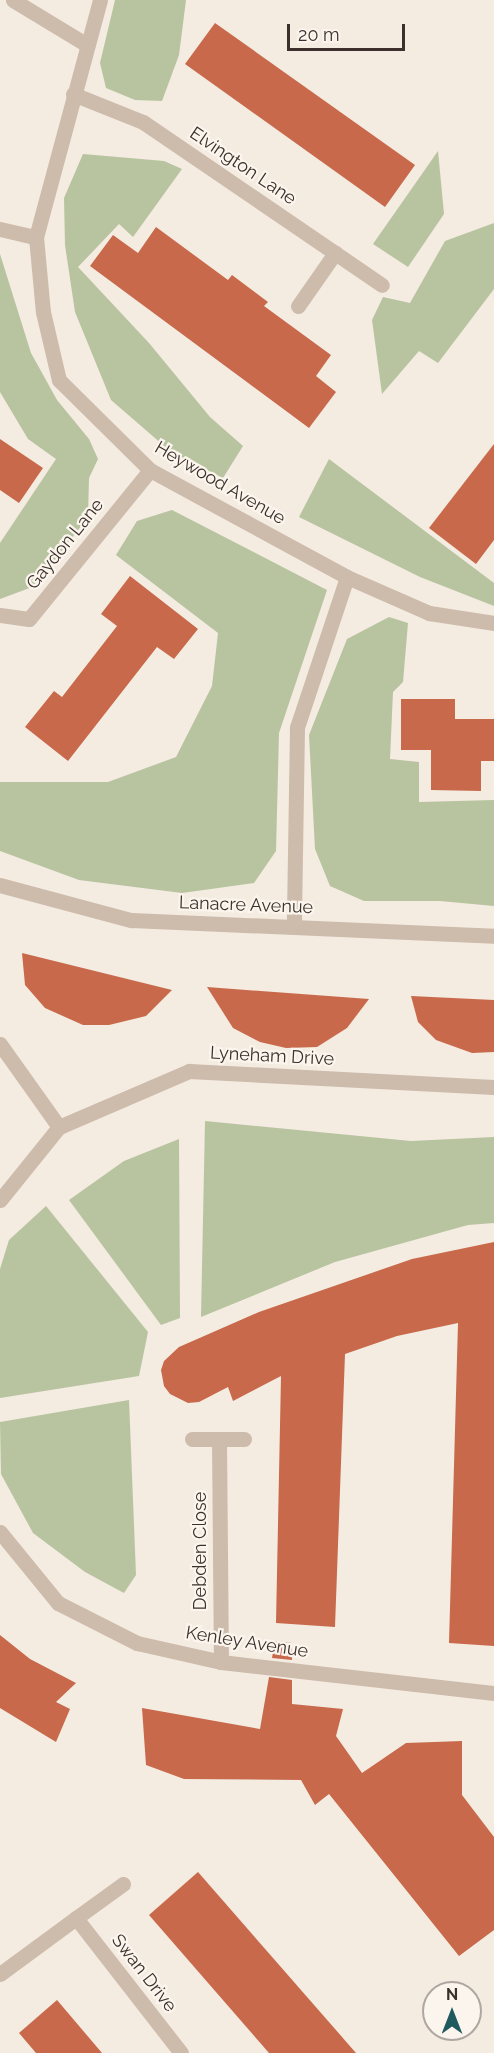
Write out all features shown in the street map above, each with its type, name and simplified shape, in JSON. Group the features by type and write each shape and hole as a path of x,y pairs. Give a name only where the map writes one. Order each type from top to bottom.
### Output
{"street":[{"path":"13,0 87,45"},
{"name":"Heywood Avenue","path":"100,0 36,237 43,312 59,380 150,470 347,577 429,613 494,623"},
{"name":"Elvington Lane","path":"74,94 143,122 382,285"},
{"path":"0,229 36,237"},
{"path":"298,306 335,253"},
{"name":"Gaydon Lane","path":"0,615 29,620 150,470"},
{"path":"294,926 297,727 347,577"},
{"name":"Lanacre Avenue","path":"0,885 131,920 494,936"},
{"path":"0,1044 59,1127 0,1200"},
{"name":"Lyneham Drive","path":"59,1127 189,1071 494,1087"},
{"path":"192,1439 244,1439"},
{"name":"Debden Close","path":"219,1439 221,1662"},
{"name":"Kenley Avenue","path":"0,1532 58,1603 137,1643 221,1662 494,1692"},
{"path":"0,1974 123,1884"},
{"name":"Swan Drive","path":"76,1917 181,2053"}],"green space":[{"path":"115,0 186,0 179,55 162,101 135,100 106,88 100,63"},
{"path":"438,151 444,214 408,267 373,244"},
{"path":"83,154 164,161 182,169 133,237 119,224 78,267 149,343 210,417 243,446 223,478 170,451 111,400 75,312 65,245 64,198"},
{"path":"494,223 494,289 438,363 419,351 382,394 372,320 383,297 410,303 445,241"},
{"path":"0,254 31,353 57,400 89,439 98,459 89,478 88,517 35,586 0,599 0,543 56,459 28,439 0,392"},
{"path":"329,459 494,583 494,606 420,577 299,517"},
{"path":"172,510 327,590 279,733 276,851 254,883 182,893 79,880 0,851 0,782 108,782 176,757 212,686 218,633 116,555 137,521"},
{"path":"389,617 408,623 403,682 393,692 390,759 419,762 419,802 494,800 494,906 440,901 364,901 330,886 315,849 309,735 347,639"},
{"path":"205,1121 411,1141 494,1137 494,1223 468,1225 335,1262 201,1317"},
{"path":"179,1139 180,1318 161,1325 69,1200 124,1161"},
{"path":"46,1206 148,1332 139,1376 0,1398 0,1269 9,1240"},
{"path":"129,1400 136,1575 124,1593 85,1572 33,1533 1,1474 0,1422"}],"building":[{"path":"215,23 415,165 385,207 185,64"},
{"path":"156,227 228,280 232,275 268,302 264,306 331,355 316,376 336,392 309,428 90,266 113,235 138,253"},
{"path":"0,439 43,468 19,503 0,490"},
{"path":"494,444 494,540 476,564 429,528"},
{"path":"130,576 198,629 174,659 157,647 68,761 25,727 54,691 62,697 117,626 101,614"},
{"path":"401,699 455,699 455,719 494,719 494,761 481,761 481,791 431,790 431,750 401,750"},
{"path":"22,953 172,990 146,1016 109,1025 83,1025 45,1008 25,985"},
{"path":"207,987 369,999 347,1028 317,1047 286,1048 260,1042 233,1028"},
{"path":"411,996 494,1000 494,1052 472,1053 436,1040 418,1022"},
{"path":"494,1242 494,1646 449,1643 458,1323 397,1336 345,1354 335,1627 276,1623 281,1376 233,1401 228,1387 199,1402 188,1403 170,1394 164,1386 161,1370 164,1361 179,1347 259,1312 412,1259"},
{"path":"0,1635 30,1659 76,1683 56,1702 70,1709 56,1742 0,1708"},
{"path":"275,1641 292,1643 292,1660 272,1658"},
{"path":"269,1677 292,1680 292,1704 343,1709 336,1736 362,1773 406,1743 462,1741 462,1795 494,1837 494,1930 459,1956 329,1794 315,1805 301,1780 184,1779 146,1765 142,1708 260,1729"},
{"path":"198,1872 356,2053 269,2053 149,1915"},
{"path":"57,2000 102,2053 36,2053 19,2033"}]}
